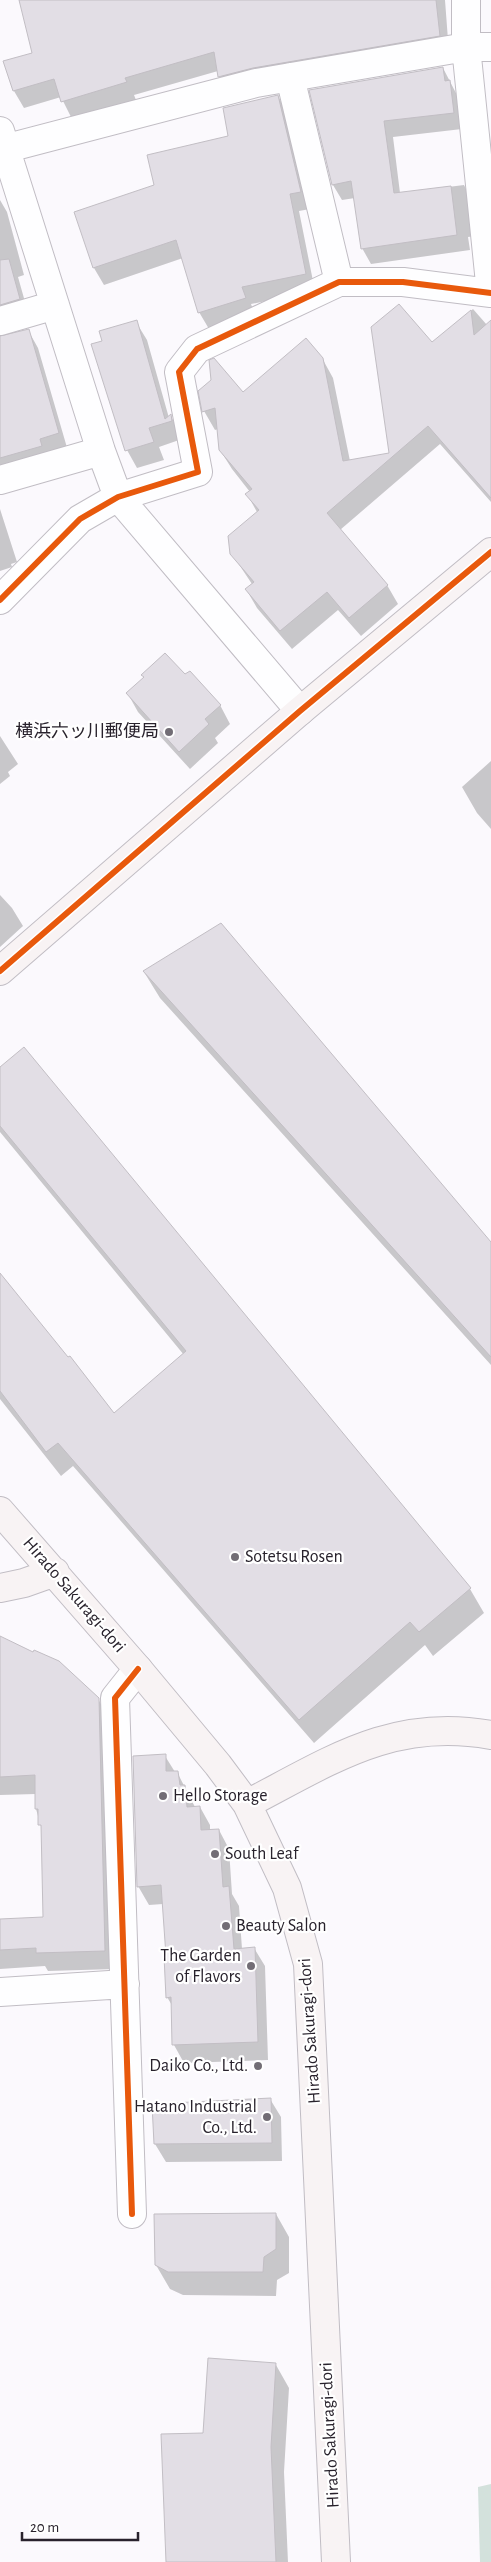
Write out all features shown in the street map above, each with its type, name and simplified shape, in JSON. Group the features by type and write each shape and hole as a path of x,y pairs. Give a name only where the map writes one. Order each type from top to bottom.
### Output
{"main road":[{"path":"0,971 300,711 491,552"},
{"name":"Hirado Sakuragi-dori","path":"0,1511 138,1669 218,1765 247,1804 287,1888 308,1964 336,2562"},
{"path":"0,1588 24,1583 54,1572"},
{"path":"247,1804 342,1755 390,1736 430,1730 491,1735"}],"street":[{"path":"0,600 80,519 118,497 198,472 179,372 197,349 339,282 403,282 491,293 478,47 466,0"},
{"path":"300,711 118,497 101,451 2,143 256,83 478,47"},
{"path":"290,77 339,282"},
{"path":"0,321 55,305"},
{"path":"0,480 101,451"},
{"path":"132,2214 115,1698 138,1669"},
{"path":"0,1992 125,1984"}],"shaded area":[{"path":"491,2484 491,2562 480,2562 478,2487"}],"building":[{"path":"19,0 436,0 440,36 253,68 218,77 214,52 125,78 127,82 61,102 54,79 13,91 3,61 32,53"},
{"path":"443,67 445,81 450,80 454,113 384,121 394,193 451,186 457,235 361,249 351,181 332,185 309,90"},
{"path":"278,95 301,192 290,194 306,274 242,287 246,298 198,313 176,240 93,268 74,212 154,185 147,155 228,136 223,108"},
{"path":"9,259 20,299 0,305 0,260"},
{"path":"399,304 432,342 471,310 474,335 491,320 491,498 428,426 327,513 388,585 349,618 327,592 280,631 245,589 254,582 230,554 228,536 259,510 245,494 252,489 219,450 215,408 202,412 198,391 211,380 209,360 214,358 243,392 306,338 323,358 343,461 389,453 371,327"},
{"path":"137,320 165,419 171,414 172,421 149,428 154,442 125,451 91,344 102,341 99,331"},
{"path":"29,329 59,433 40,439 42,446 0,458 0,336"},
{"path":"165,653 185,674 190,671 221,705 205,719 209,724 179,752 126,693 144,677 141,675"},
{"path":"221,923 491,1242 491,1357 143,971"},
{"path":"24,1047 471,1588 419,1632 410,1622 299,1720 58,1443 46,1452 0,1391 0,1273 68,1357 70,1356 114,1413 186,1351 0,1126 0,1067"},
{"path":"0,1636 33,1652 34,1650 59,1661 99,1698 105,1951 36,1953 36,1948 0,1950 0,1919 43,1917 41,1825 38,1825 38,1809 35,1809 35,1775 0,1777"},
{"path":"166,1754 166,1771 178,1771 180,1785 185,1785 187,1807 200,1806 201,1830 219,1829 223,1887 229,1886 234,1949 255,1947 258,2042 172,2045 171,1997 166,1998 164,1956 166,1956 161,1885 137,1887 133,1756"},
{"path":"271,2098 272,2143 154,2144 152,2104"},
{"path":"276,2213 276,2249 264,2257 263,2272 168,2272 155,2265 154,2214"},
{"path":"208,2358 276,2363 271,2447 276,2562 166,2562 161,2434 203,2433"}],"cycle path":[{"path":"0,600 80,519 118,497 198,472 179,372 197,349 339,282 403,282 491,293"},
{"path":"0,971 300,711 491,552"},
{"path":"132,2214 115,1698 138,1669"}],"place":[{"name":"横浜六ッ川郵便局","path":"169,732"},
{"name":"Sotetsu Rosen","path":"235,1557"},
{"name":"Hello Storage","path":"163,1796"},
{"name":"South Leaf","path":"215,1854"},
{"name":"Beauty Salon","path":"226,1926"},
{"name":"The Garden of Flavors","path":"251,1966"},
{"name":"Daiko Co., Ltd.","path":"258,2066"},
{"name":"Hatano Industrial Co., Ltd.","path":"267,2117"}]}
